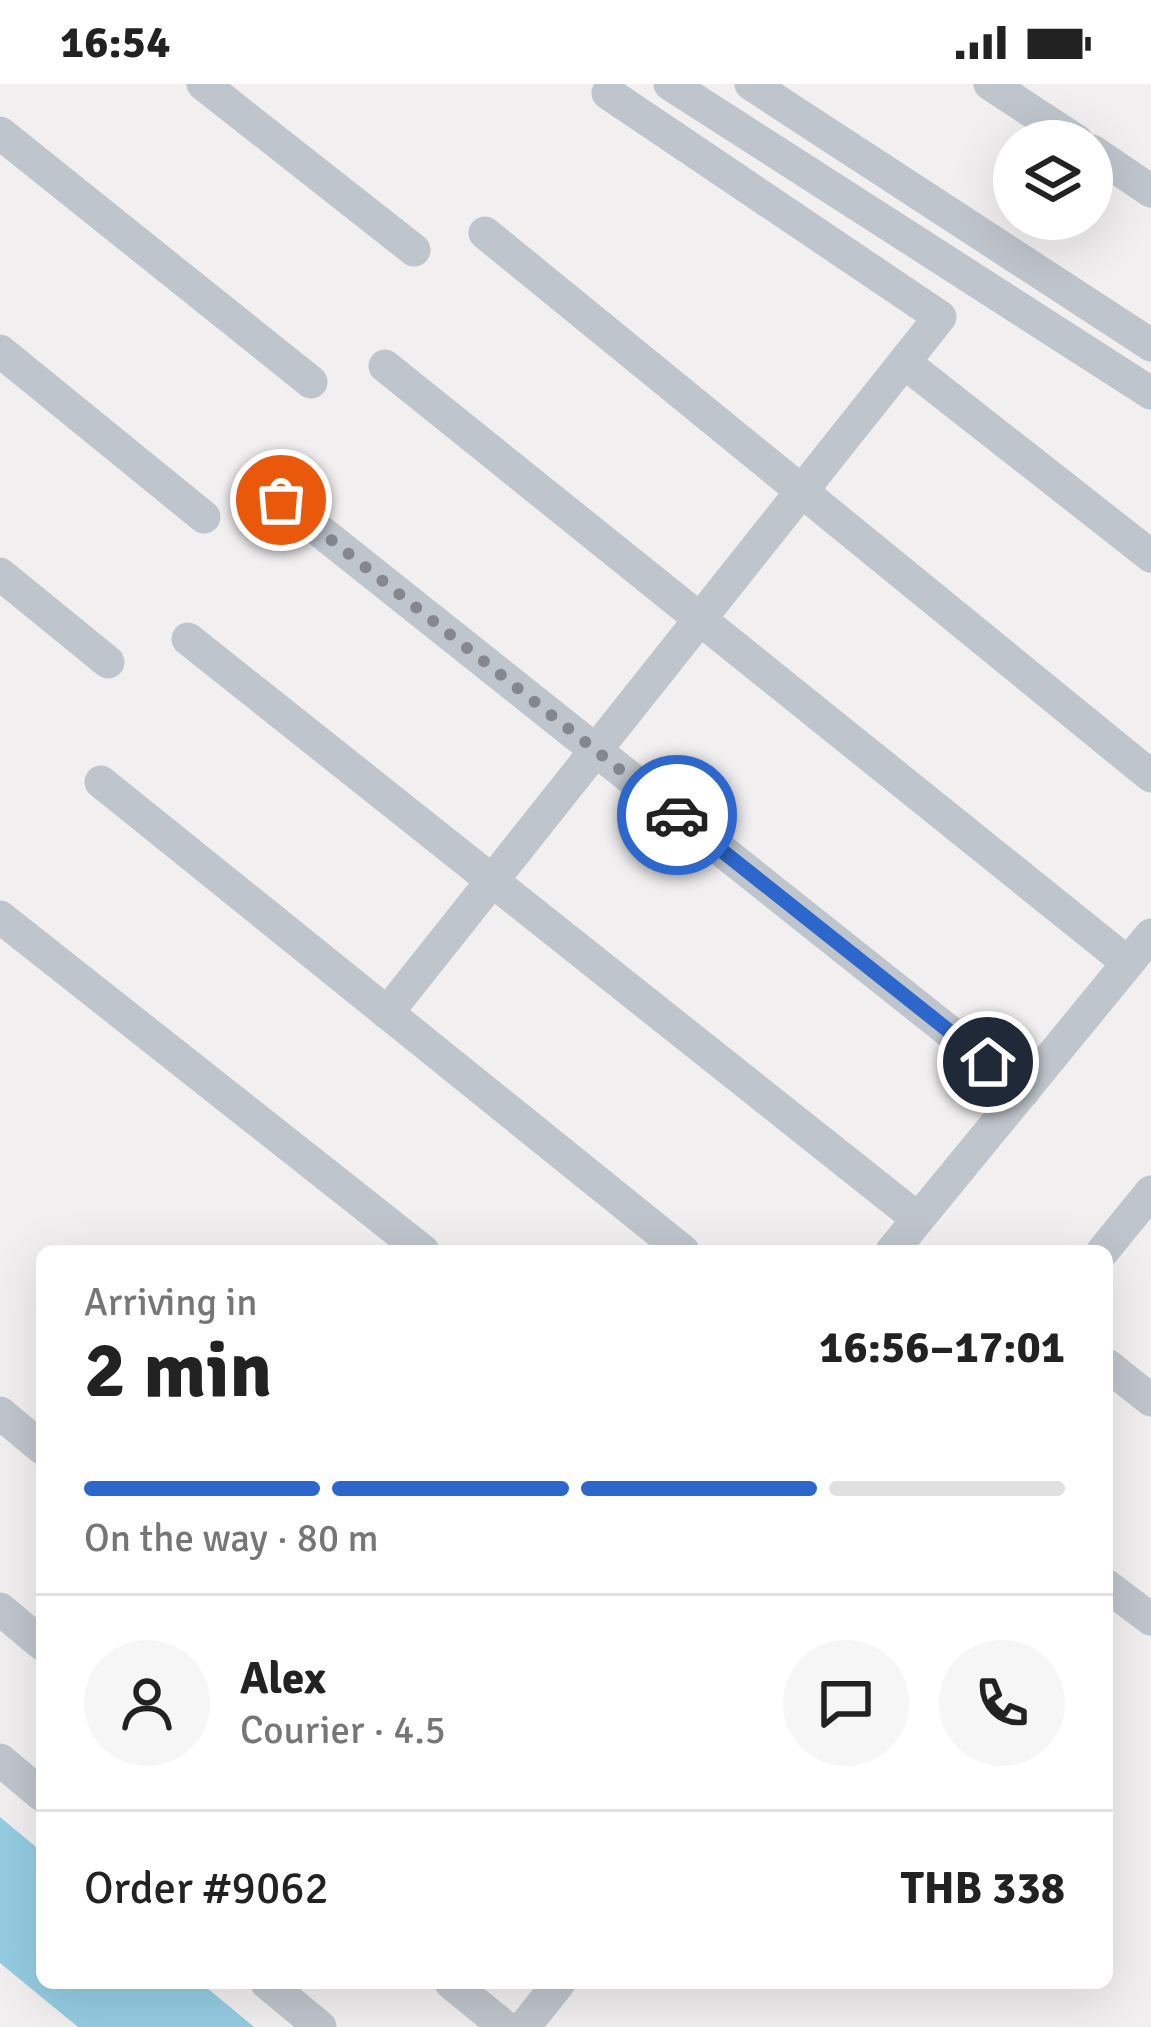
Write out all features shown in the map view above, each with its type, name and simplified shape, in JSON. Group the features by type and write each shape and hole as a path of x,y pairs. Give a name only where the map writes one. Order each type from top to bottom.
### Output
{"street":[{"path":"670,84 1151,393"},
{"path":"751,84 1151,345"},
{"path":"990,84 1045,120"},
{"path":"208,86 414,250"},
{"path":"387,1013 940,316 608,93"},
{"path":"0,133 311,382"},
{"path":"1113,165 1151,190"},
{"path":"485,233 1151,776"},
{"path":"0,351 204,517"},
{"path":"905,363 1151,556"},
{"path":"385,366 1127,963"},
{"path":"281,500 1024,1091"},
{"path":"0,574 108,662"},
{"path":"188,639 918,1219"},
{"path":"101,782 676,1245"},
{"path":"0,917 415,1245"},
{"path":"897,1245 1151,935"},
{"path":"1107,1245 1150,1194"},
{"path":"1113,1370 1151,1400"},
{"path":"0,1413 36,1443"},
{"path":"1113,1590 1151,1619"},
{"path":"0,1609 36,1639"},
{"path":"0,1760 36,1790"},
{"path":"274,1989 320,2027"},
{"path":"459,1989 505,2027"},
{"path":"524,2027 555,1989"}],"water":[{"path":"0,1817 36,1847 36,1989 208,1989 254,2027 78,2027 0,1963"}],"way so far":[{"path":"281,500 677,815"}],"route":[{"path":"677,815 988,1062"}]}
